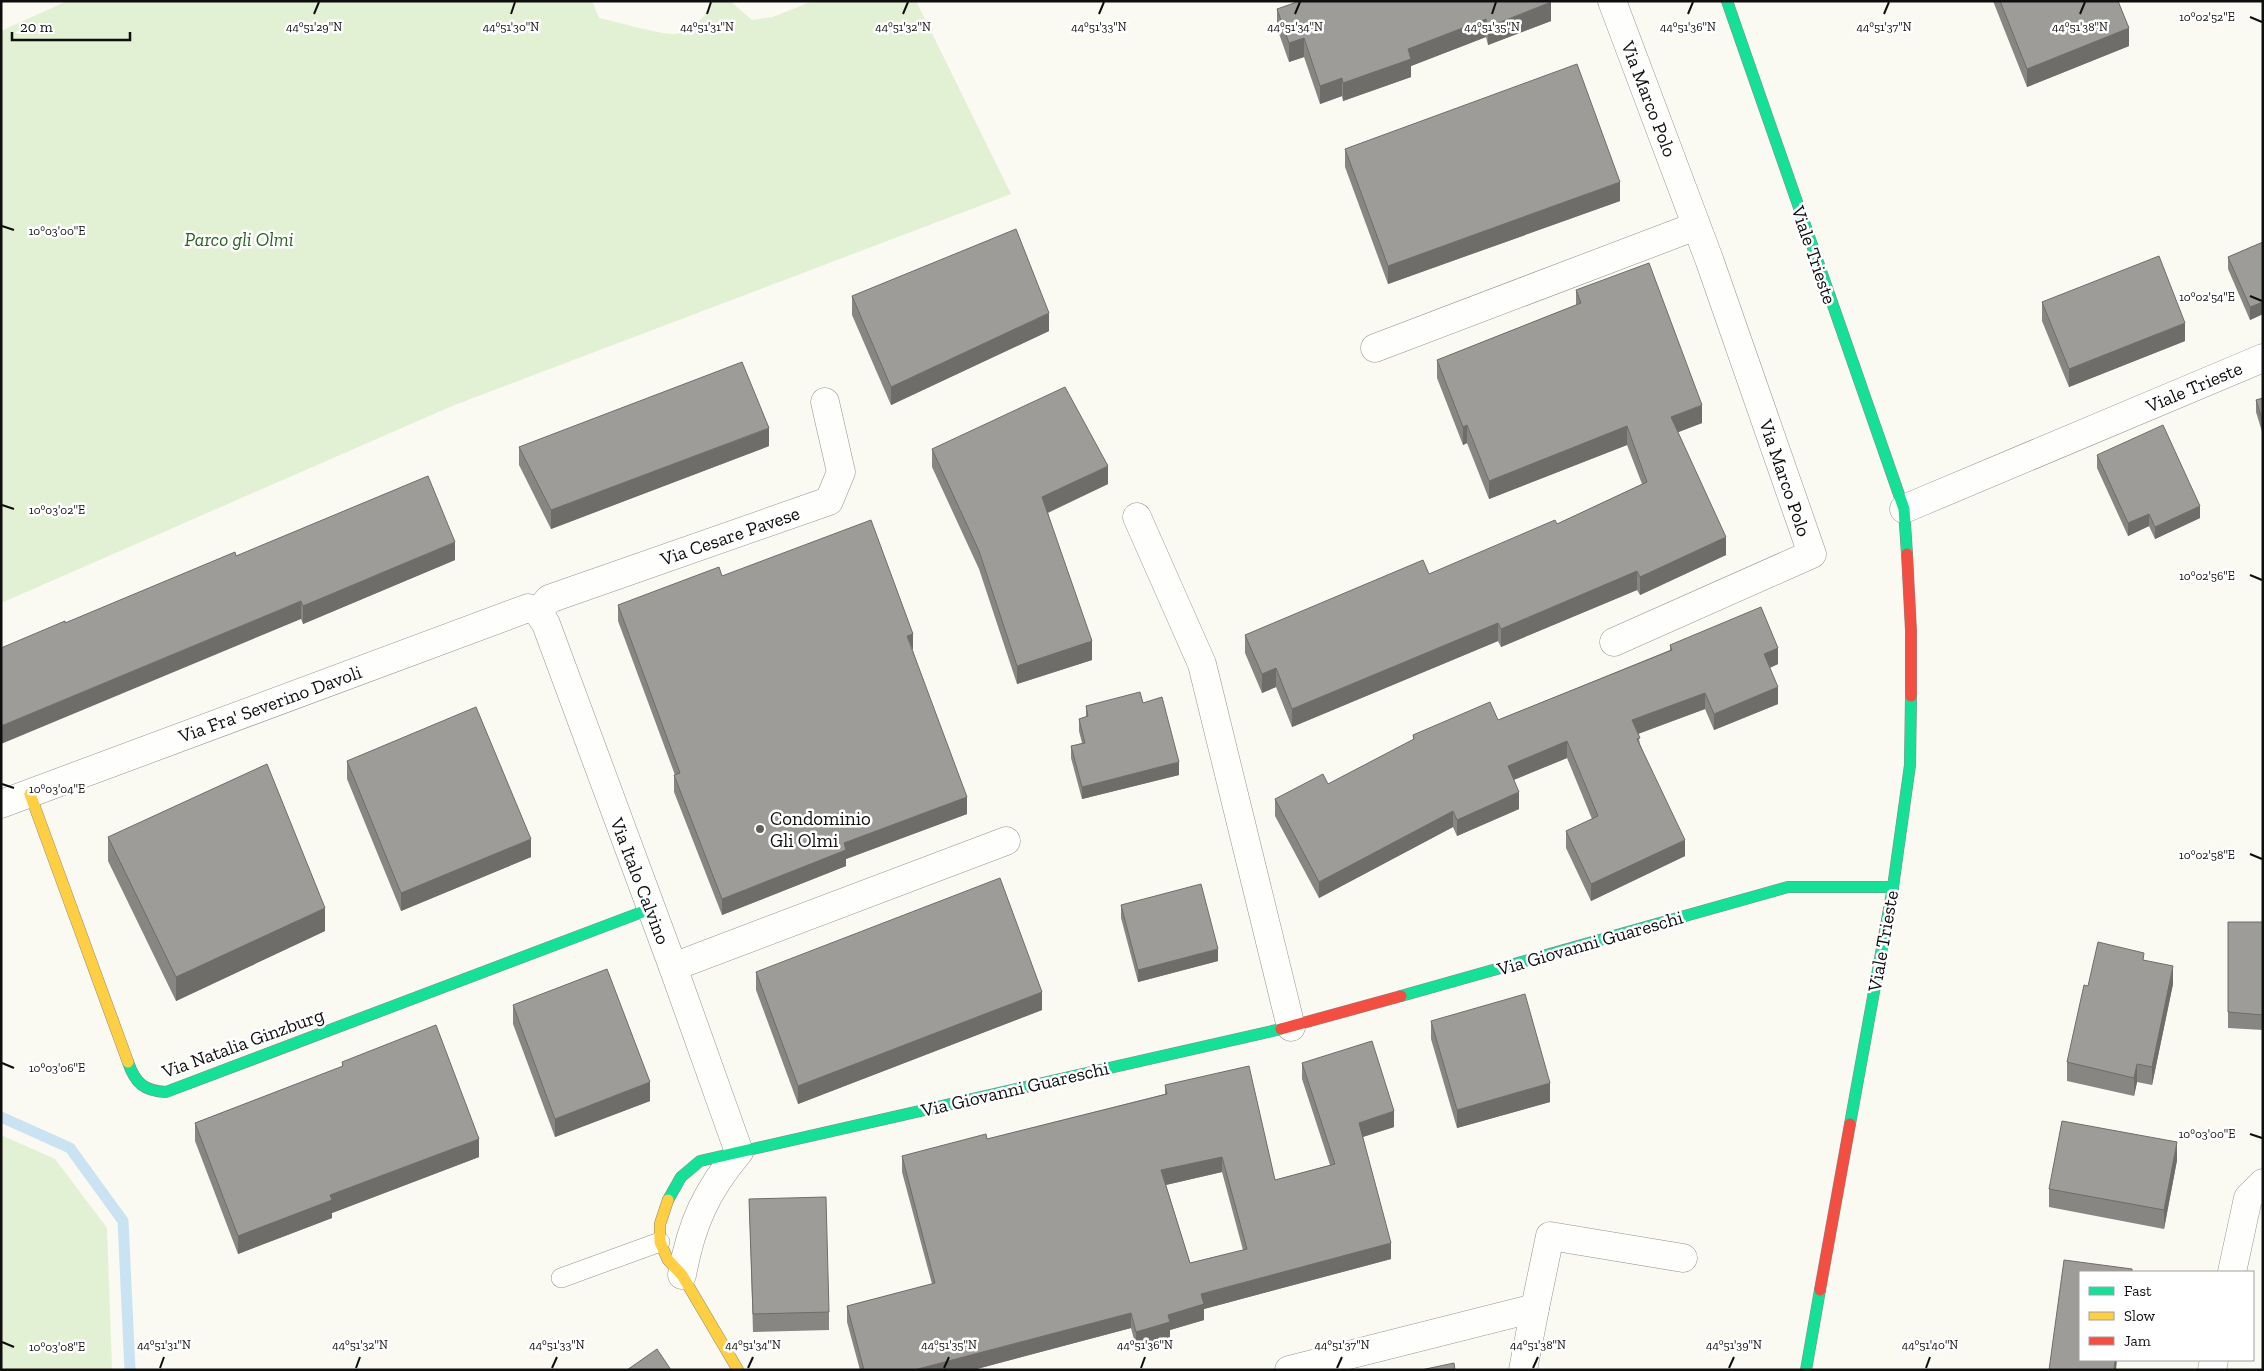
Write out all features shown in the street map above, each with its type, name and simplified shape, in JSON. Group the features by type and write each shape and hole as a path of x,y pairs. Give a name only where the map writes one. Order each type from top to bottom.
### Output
{"street":[{"name":"Via Marco Polo","path":"1612,1 1696,226 1812,554 1614,642"},
{"name":"Viale Trieste","path":"1727,1 1858,382 1904,508 1911,631 1910,765 1893,887 1806,1370"},
{"path":"1375,348 1696,226"},
{"name":"Viale Trieste","path":"1904,508 2263,358"},
{"name":"Via Cesare Pavese","path":"538,612 549,599 829,501 841,472 825,402"},
{"path":"1137,517 1202,664 1290,1027"},
{"name":"Via Fra' Severino Davoli","path":"1,804 528,608 538,612"},
{"name":"Via Italo Calvino","path":"538,612 546,624 673,967 739,1152"},
{"name":"Via Natalia Ginzburg","path":"30,794 133,1077 141,1088 154,1091 166,1092 650,909"},
{"path":"673,967 1006,841"},
{"name":"Via Giovanni Guareschi","path":"660,1242 660,1224 668,1198 680,1177 700,1161 1290,1027 1788,887 1893,887"},
{"path":"682,1275 688,1242 700,1210 715,1180 739,1152"},
{"path":"2232,1271 2248,1198 2263,1183"},
{"path":"1523,1370 1550,1236 1683,1258"},
{"path":"660,1242 668,1260 682,1275 738,1370"},
{"path":"1289,1370 1535,1308"}],"lane":[{"path":"560,1278 660,1242"}],"green space":[{"name":"Parco gli Olmi","path":"67,1 592,1 599,18 651,31 676,34 688,30 698,22 712,1 730,1 752,20 773,17 813,1 916,1 1011,194 452,406 1,603 1,31"},
{"path":"1,1135 55,1159 107,1228 112,1370 1,1370"}],"building":[{"path":"1300,1 1551,2 1488,27 1486,19 1408,49 1411,59 1343,83 1342,78 1320,86 1304,38 1289,43 1277,9"},
{"path":"2000,1 2118,1 2129,28 2027,69"},
{"path":"1577,64 1620,182 1388,266 1345,149"},
{"path":"1016,229 1049,313 891,387 852,296"},
{"path":"2263,242 2263,302 2250,307 2228,257"},
{"path":"2159,256 2185,323 2069,369 2042,302"},
{"path":"1649,263 1702,405 1671,417 1726,537 1640,577 1637,571 1501,629 1498,623 1292,709 1276,668 1262,674 1245,635 1423,560 1429,574 1555,520 1557,524 1647,482 1627,426 1489,481 1467,425 1463,427 1437,360 1581,303 1576,290"},
{"path":"742,362 769,428 551,510 519,447"},
{"path":"1065,387 1108,466 1042,497 1092,641 1017,666 979,551 932,449"},
{"path":"2263,398 2263,422 2256,400"},
{"path":"2163,425 2200,506 2155,527 2149,514 2128,523 2097,455"},
{"path":"428,476 455,542 303,606 301,601 1,726 1,648 235,552 236,556"},
{"path":"871,520 913,634 907,636 967,797 844,843 846,850 722,899 674,775 680,773 618,605 719,567 722,576"},
{"path":"1761,607 1778,648 1764,654 1778,687 1714,714 1705,693 1632,720 1640,738 1637,739 1685,840 1591,884 1566,831 1598,816 1567,741 1508,766 1519,792 1457,820 1453,811 1319,882 1275,799 1323,774 1328,784 1414,739 1413,735 1490,702 1498,720 1672,650 1670,645"},
{"path":"1140,692 1143,703 1162,697 1179,762 1082,787 1071,746 1085,743 1079,719 1088,716 1086,706"},
{"path":"476,707 531,839 401,893 347,761"},
{"path":"267,764 325,908 176,977 108,837"},
{"path":"1000,878 1042,992 798,1086 756,972"},
{"path":"1201,884 1218,949 1138,970 1121,905"},
{"path":"2228,922 2263,922 2263,1015 2228,1012"},
{"path":"2098,942 2144,953 2143,960 2173,966 2152,1067 2137,1064 2134,1078 2067,1062 2084,985 2088,986"},
{"path":"607,969 650,1082 555,1119 513,1005"},
{"path":"1525,994 1550,1083 1457,1110 1431,1021"},
{"path":"436,1025 479,1139 330,1195 332,1200 238,1236 195,1123 343,1066 342,1062"},
{"path":"1372,1041 1394,1111 1359,1123 1391,1243 1201,1294 1204,1304 1168,1315 1170,1322 1136,1332 1131,1313 914,1370 864,1370 847,1306 935,1283 902,1156 986,1134 987,1139 1167,1094 1165,1085 1249,1066 1275,1180 1335,1164 1302,1063","holes":["1222,1157 1247,1249 1190,1263 1161,1170"]},
{"path":"2062,1121 2177,1142 2164,1210 2049,1189"},
{"path":"826,1197 829,1312 753,1314 749,1199"},
{"path":"2064,1260 2132,1269 2132,1271 2079,1271 2079,1361 2115,1361 2114,1370 2049,1370"},
{"path":"657,1349 671,1370 627,1370"},
{"path":"1454,1363 1455,1370 1421,1370"}],"waterway":[{"path":"1,1117 70,1148 123,1221 130,1370"}],"traffic: fast":[{"path":"1727,1 1904,509 1907,554"},
{"path":"1850,1124 1893,887 1910,765 1911,696"},
{"path":"1401,996 1788,887 1893,887"},
{"path":"128,1062 137,1080 146,1088 166,1092 650,909"},
{"path":"668,1200 681,1177 700,1161 1281,1029"},
{"path":"1806,1370 1820,1290"}],"traffic: slow":[{"path":"30,794 128,1062"},
{"path":"668,1200 660,1224 660,1242 668,1260 682,1275 738,1370"}],"traffic: jam":[{"path":"1907,554 1911,631 1911,696"},
{"path":"1281,1029 1401,996"},
{"path":"1820,1290 1850,1124"}],"place":[{"name":"Condominio Gli Olmi","path":"760,829"}]}
